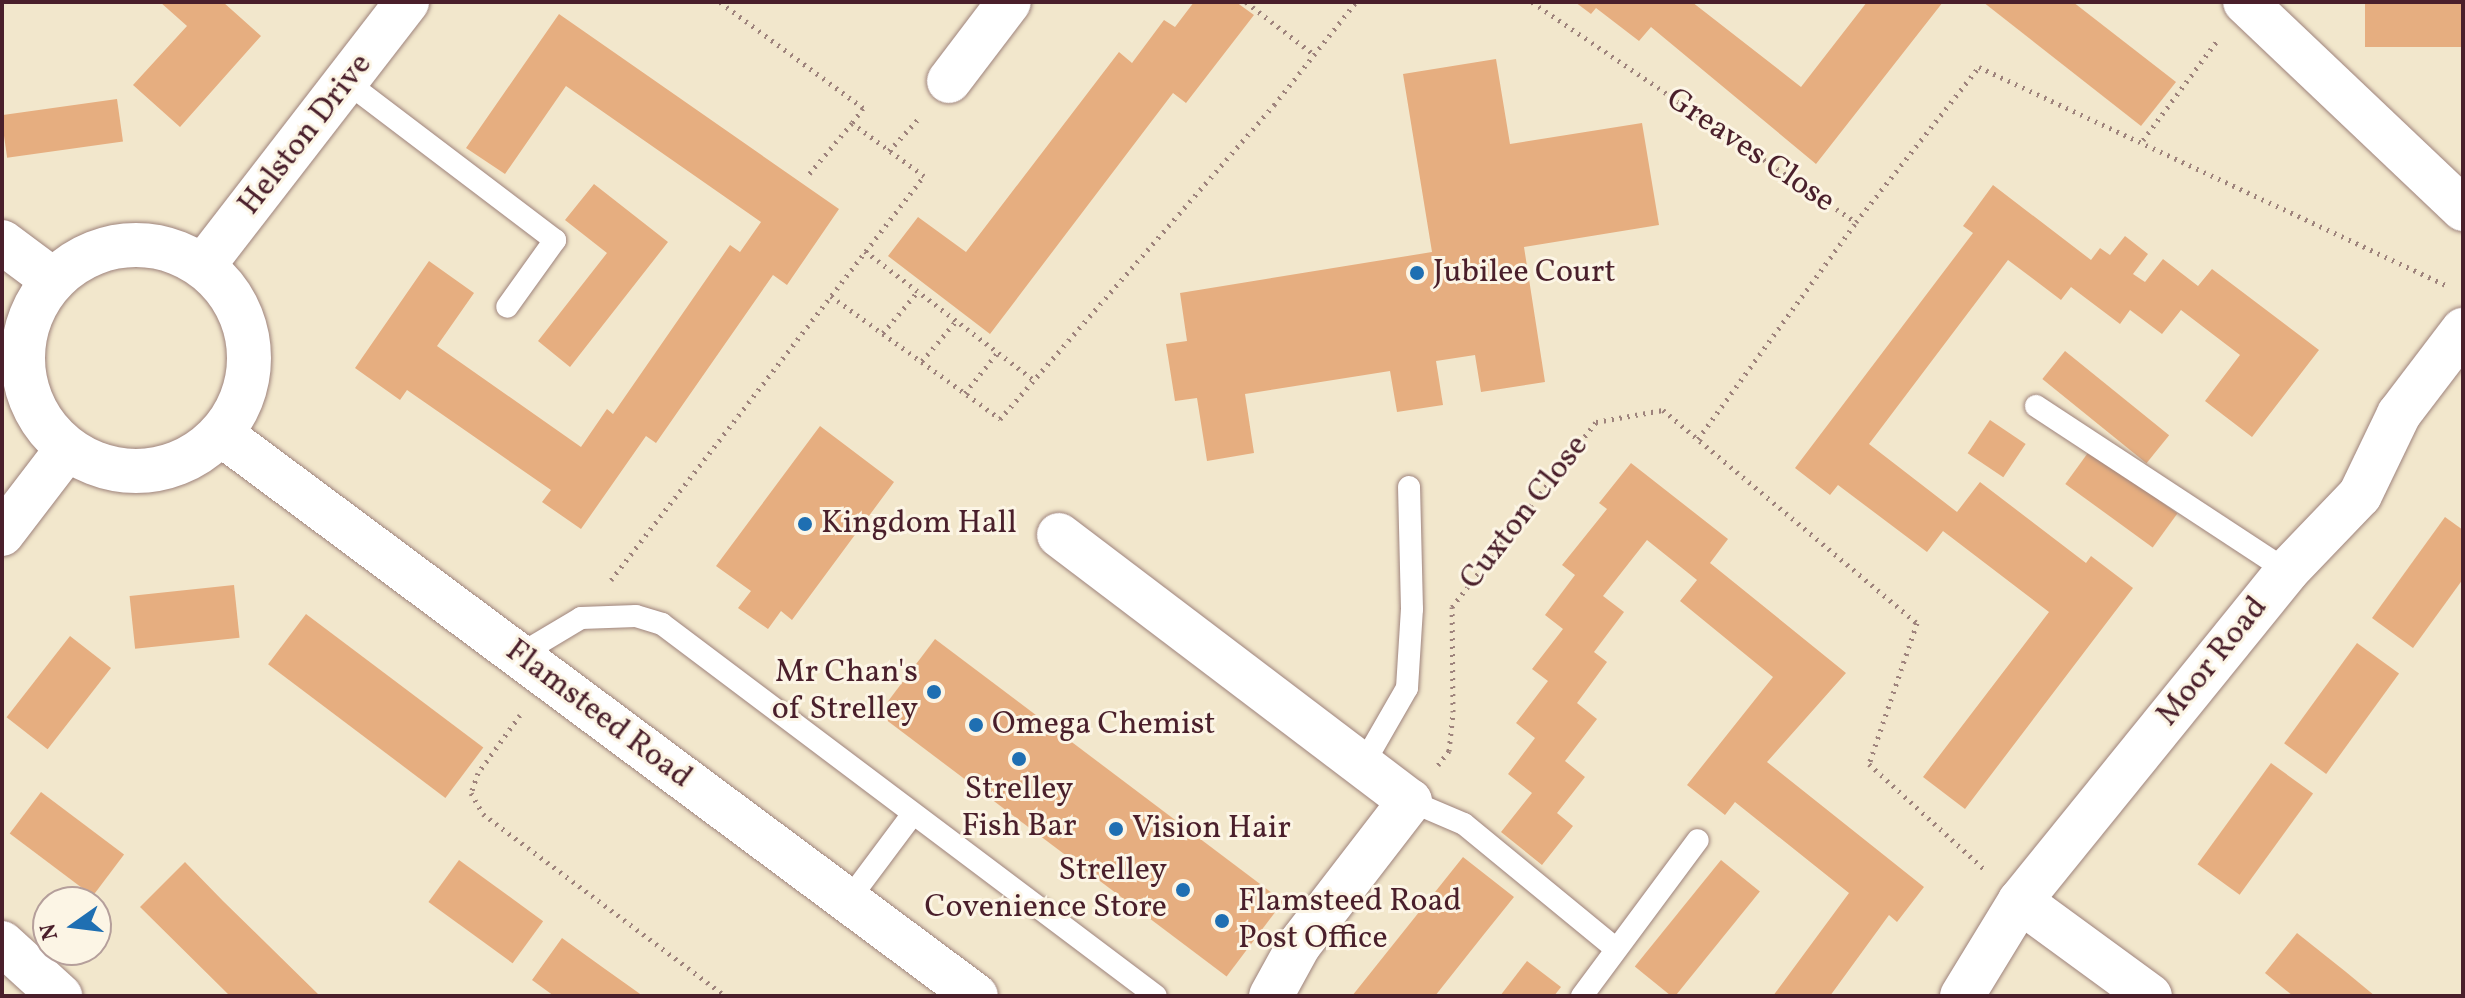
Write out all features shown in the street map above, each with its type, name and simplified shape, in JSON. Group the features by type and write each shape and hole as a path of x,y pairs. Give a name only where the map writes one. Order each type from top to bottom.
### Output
{"street":[{"name":"Helston Drive","path":"203,266 348,83 407,2"},
{"path":"949,81 1009,2"},
{"path":"2245,3 2463,209"},
{"path":"2,242 53,280"},
{"path":"125,244 166,248 203,266 236,302 250,349 240,404 221,434 201,452 169,467 134,472 99,465 67,449 33,407 22,354 36,301 53,280 86,255 125,244"},
{"name":"Moor Road","path":"1962,996 2020,901 2287,571 2360,495 2399,414 2463,330"},
{"name":"Flamsteed Road","path":"221,434 976,996"},
{"path":"2,534 67,449"},
{"path":"1059,535 1361,768 1410,801 1299,945 1271,996"},
{"path":"2020,901 2150,996"},
{"path":"2,943 60,996"}],"lane":[{"path":"348,83 555,240 507,307"},
{"path":"2036,406 2287,571"},
{"path":"1361,768 1407,688 1412,609 1409,487"},
{"path":"533,666 581,618 636,616 662,624 1156,996"},
{"path":"1410,801 1464,824 1615,948"},
{"path":"847,902 912,815"},
{"path":"1582,996 1698,840"}],"path":[{"path":"720,2 863,108 809,174"},
{"path":"1246,2 1312,53"},
{"path":"831,296 1000,419 1274,105 1312,53 1356,2"},
{"name":"Greaves Close","path":"1532,2 1856,222 1979,67 2143,140 2463,293"},
{"path":"2143,140 2245,3"},
{"path":"581,618 924,176 852,123"},
{"path":"1698,439 1856,222"},
{"path":"865,251 1034,380"},
{"path":"883,333 919,290"},
{"path":"922,361 957,320"},
{"path":"965,393 998,352"},
{"name":"Cuxton Close","path":"1410,801 1449,751 1452,607 1596,422 1663,410 1917,623 1869,764 2020,901"},
{"path":"533,666 478,773 471,793 483,814 725,996"}],"building":[{"path":"160,2 223,2 261,36 180,127 133,85 187,26"},
{"path":"1194,2 1236,2 1254,15 1186,103 1173,93 990,334 888,256 918,217 966,252 1119,52 1132,63 1164,20 1175,27"},
{"path":"1575,2 1692,2 1801,87 1867,2 1943,2 1816,164 1651,27 1639,41 1596,8 1591,14"},
{"path":"1983,2 2073,2 2176,82 2141,126"},
{"path":"2365,2 2463,2 2463,47 2365,47"},
{"path":"559,14 839,209 787,285 773,275 656,443 646,436 581,529 542,502 551,490 407,390 400,400 355,368 429,261 474,293 437,346 581,447 607,409 613,414 730,245 740,252 761,222 566,86 505,174 466,148"},
{"name":"Jubilee Court","path":"1496,59 1510,144 1642,123 1659,225 1524,247 1545,382 1481,392 1475,355 1436,361 1443,405 1397,412 1390,371 1245,394 1254,453 1207,461 1197,398 1175,401 1166,344 1187,341 1180,293 1432,252 1403,74"},
{"path":"117,99 123,142 7,158 2,115"},
{"path":"594,184 668,242 570,367 538,341 607,253 565,220"},
{"path":"1993,185 2091,260 2100,248 2110,255 2125,236 2148,254 2133,274 2145,282 2163,259 2198,286 2212,269 2319,350 2252,437 2205,401 2240,355 2181,310 2162,334 2130,310 2120,324 2071,287 2061,300 2008,260 1869,444 1957,512 1980,482 2086,563 2091,556 2133,588 1965,809 1923,777 2049,612 1943,531 1927,552 1838,485 1830,495 1795,468 1973,233 1963,226"},
{"path":"2065,351 2169,435 2146,463 2042,379"},
{"path":"1990,420 2026,444 2003,477 1968,453"},
{"name":"Kingdom Hall","path":"820,426 894,482 792,620 781,611 768,629 738,608 751,591 716,566"},
{"path":"2090,450 2177,513 2153,547 2065,484"},
{"path":"1631,463 1728,539 1710,563 1846,673 1767,762 1924,887 1897,922 1889,915 1830,996 1773,996 1849,893 1735,802 1725,815 1687,785 1773,677 1680,601 1697,580 1647,540 1603,596 1624,612 1594,652 1607,662 1577,703 1597,719 1565,761 1585,777 1557,813 1573,826 1542,865 1501,832 1532,793 1508,774 1535,738 1516,723 1548,681 1532,669 1563,629 1545,615 1575,575 1562,565 1607,509 1599,503"},
{"path":"2445,517 2463,530 2463,579 2413,648 2372,618"},
{"path":"234,585 240,638 135,649 130,596"},
{"path":"306,614 483,748 445,798 268,664"},
{"path":"70,636 111,668 48,749 7,717"},
{"path":"935,639 1283,901 1227,976 878,714"},
{"path":"2357,643 2399,674 2326,774 2284,743"},
{"path":"2271,763 2313,794 2240,895 2198,864"},
{"path":"41,792 124,855 100,886 79,886 10,834"},
{"path":"1463,857 1514,897 1435,996 1352,996"},
{"path":"459,860 543,921 513,963 428,902"},
{"path":"1721,860 1760,891 1675,996 1635,966"},
{"path":"185,862 320,996 230,996 140,907"},
{"path":"2297,933 2375,996 2293,996 2265,973"},
{"path":"562,938 643,996 554,996 532,980"},
{"path":"1527,961 1561,987 1554,996 1500,996"}],"place":[{"name":"Jubilee Court","path":"1417,273"},
{"name":"Kingdom Hall","path":"805,524"},
{"name":"Mr Chan's of Strelley","path":"934,692"},
{"name":"Omega Chemist","path":"976,725"},
{"name":"Strelley Fish Bar","path":"1019,759"},
{"name":"Vision Hair","path":"1116,829"},
{"name":"Strelley Covenience Store","path":"1183,890"},
{"name":"Flamsteed Road Post Office","path":"1222,921"}]}
